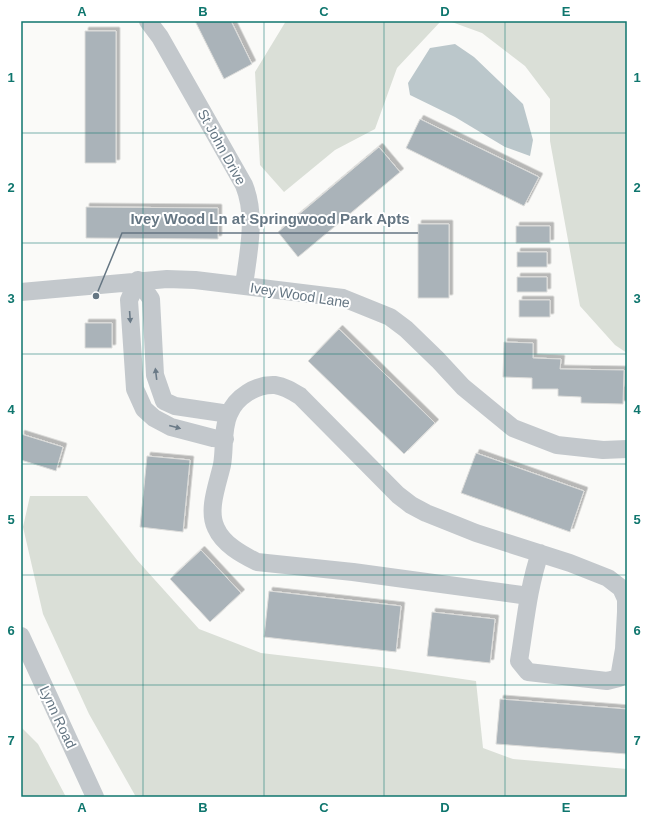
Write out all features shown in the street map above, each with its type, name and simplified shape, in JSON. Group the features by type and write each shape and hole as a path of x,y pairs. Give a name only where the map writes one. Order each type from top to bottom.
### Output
{"street":[{"name":"St John Drive","path":"148,21 160,37 249,197 251,224 244,286"},
{"name":"Ivey Wood Lane","path":"21,292 138,280 167,279 195,280 343,298 370,308 390,318 406,329 463,387 513,428 556,444 603,450 627,449"},
{"path":"138,280 151,299 155,376 164,401 175,406 229,414"},
{"path":"138,280 129,300 135,389 144,409 154,418 171,427 213,438 225,439"},
{"path":"529,596 353,572 257,562 244,556 224,540 215,527 212,510 222,463 229,414 237,401 248,391 275,385 288,388 300,396 398,494 411,505 426,513 476,533 540,553 608,578 622,588 626,598 624,649 619,678 607,681 528,672 519,661 529,596 532,576 540,553"},
{"name":"Lynn Road","path":"21,636 95,797"}],"shaded area":[{"path":"286,21 441,21 397,68 375,129 335,150 284,192 260,165 255,72"},
{"path":"449,21 627,21 627,353 615,345 580,306 550,141 550,99 525,66 482,33"},
{"path":"455,44 474,57 523,104 533,140 530,156 505,147 455,117 410,95 408,83 430,48"},
{"path":"30,496 87,496 137,560 199,629 261,653 380,667 476,681 483,748 513,759 627,769 627,797 136,797 89,714 43,614 23,527"},
{"path":"21,727 38,744 66,797 21,797"}],"building":[{"path":"195,21 231,21 252,64 224,79"},
{"path":"85,31 116,31 116,163 85,163"},
{"path":"420,119 539,177 524,206 406,148"},
{"path":"379,147 400,172 298,257 278,232"},
{"path":"86,207 218,208 218,239 86,238"},
{"path":"418,224 449,224 449,298 418,298"},
{"path":"516,226 550,226 550,243 516,243"},
{"path":"517,252 547,252 547,267 517,267"},
{"path":"517,277 547,277 547,292 517,292"},
{"path":"519,300 550,300 550,317 519,317"},
{"path":"85,323 112,323 112,348 85,348"},
{"path":"339,329 435,423 404,454 308,361"},
{"path":"504,342 533,343 533,358 561,359 560,369 624,370 623,404 581,403 581,397 558,396 558,389 532,389 532,378 503,377"},
{"path":"21,434 63,447 56,471 21,460"},
{"path":"476,453 584,491 570,532 461,493"},
{"path":"147,456 190,460 183,532 140,527"},
{"path":"201,550 241,593 210,622 170,579"},
{"path":"269,591 401,606 396,652 264,637"},
{"path":"432,612 495,619 490,663 427,656"},
{"path":"500,699 627,709 627,754 496,744"}],"place":[{"name":"Ivey Wood Ln at Springwood Park Apts","path":"96,296"}]}
